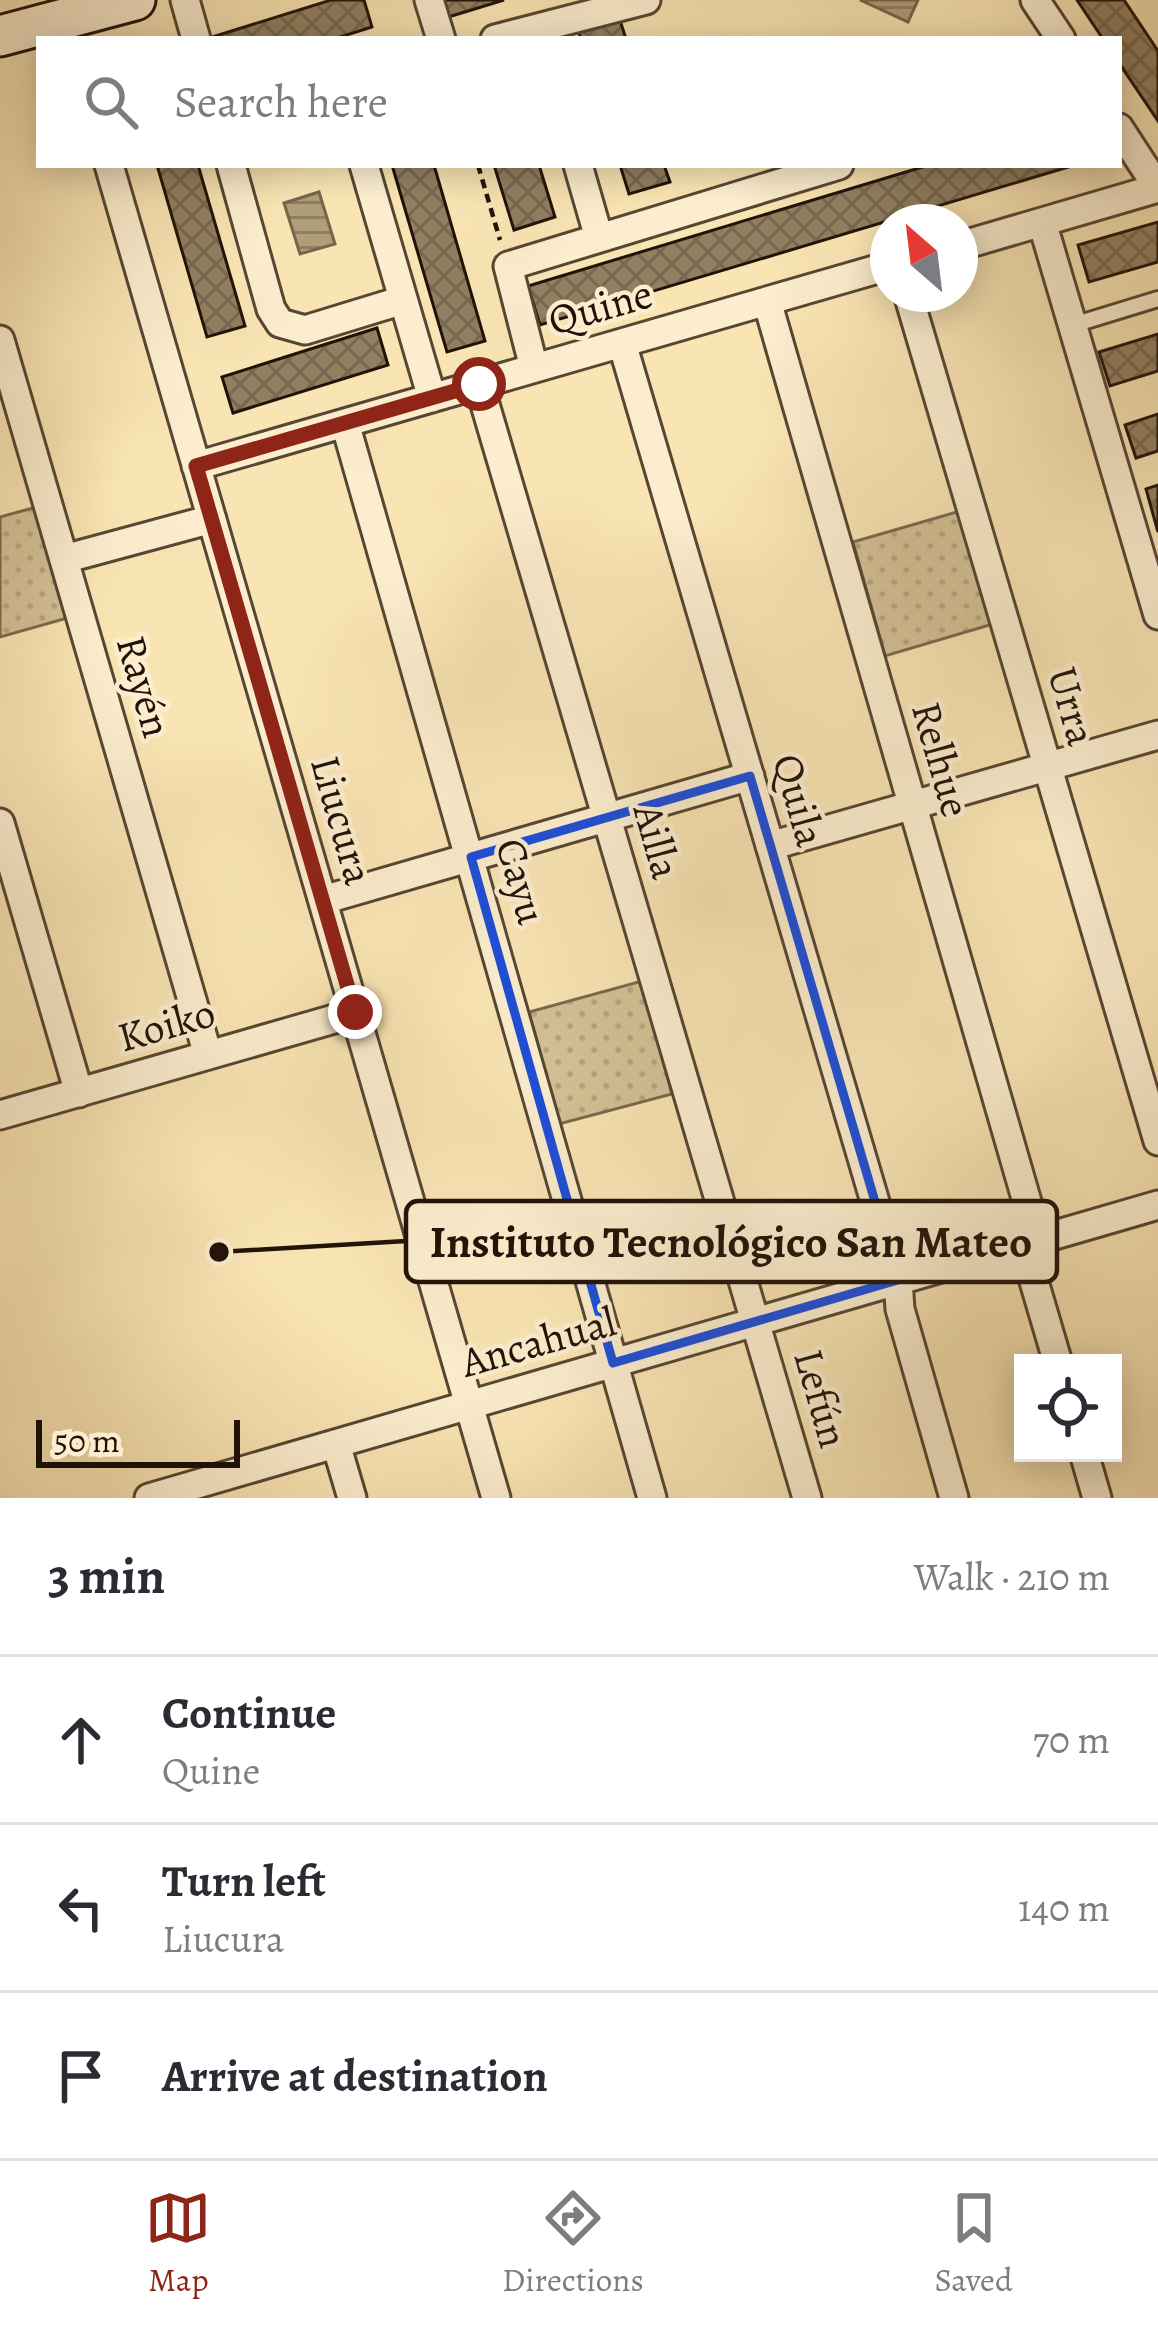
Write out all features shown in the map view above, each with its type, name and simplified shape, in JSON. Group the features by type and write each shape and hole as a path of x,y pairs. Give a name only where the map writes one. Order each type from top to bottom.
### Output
{"street":[{"path":"0,36 135,0"},
{"path":"185,0 195,36"},
{"path":"429,0 440,36"},
{"path":"541,33 646,0"},
{"path":"1035,0 1059,36"},
{"path":"978,241 1158,188 1122,133"},
{"name":"Liucura","path":"111,168 496,1498"},
{"path":"232,168 271,309 280,323 305,330 404,300"},
{"path":"365,168 432,398"},
{"path":"579,168 599,238"},
{"path":"534,368 508,266 829,168"},
{"path":"1042,222 1158,615"},
{"name":"Quine","path":"196,466 870,271"},
{"name":"Relhue","path":"766,302 912,805 1056,1354"},
{"name":"Urra","path":"913,312 1158,1142"},
{"name":"Rayén","path":"0,340 208,1055"},
{"name":"Quila","path":"622,343 898,1280 900,1309 955,1498"},
{"name":"Ailla","path":"479,384 756,1322"},
{"name":"Cayu","path":"345,423 611,1340 613,1363 652,1498"},
{"path":"64,559 212,519"},
{"path":"770,846 1158,735"},
{"path":"322,900 750,776"},
{"path":"0,823 79,1093"},
{"name":"Koiko","path":"0,1115 355,1012"},
{"name":"Ancahual","path":"149,1498 204,1490 336,1444 1158,1206"},
{"name":"Lefún","path":"756,1322 807,1498"},
{"path":"336,1444 352,1498"},
{"path":"1087,1462 1097,1498"}],"lane":[{"path":"1073,325 1158,299"}],"path":[{"path":"479,168 508,266"}],"highlighted area":[{"path":"750,776 898,1280 613,1363 471,857"}],"shaded area":[{"path":"860,0 918,0 908,22"},
{"path":"319,192 335,244 300,254 284,203"},
{"path":"40,506 71,617 0,637 0,517"},
{"path":"960,511 993,624 885,656 853,542"},
{"path":"642,981 672,1094 559,1124 529,1012"}],"building":[{"path":"331,0 364,0 372,27 344,36 216,36"},
{"path":"440,0 504,0 445,18"},
{"path":"1077,0 1124,0 1158,51 1158,121 1122,67 1122,36 1101,36"},
{"path":"619,17 625,36 580,36 578,30"},
{"path":"158,168 199,168 245,326 207,337"},
{"path":"393,168 435,168 485,341 447,352"},
{"path":"495,168 540,168 555,217 514,230"},
{"path":"621,168 665,168 670,182 629,194"},
{"path":"919,168 1065,168 945,204 870,204 870,226 540,325 528,286"},
{"path":"1158,222 1158,262 1089,282 1078,245"},
{"path":"377,328 388,365 233,413 222,377"},
{"path":"1158,334 1158,371 1110,386 1099,352"},
{"path":"1158,414 1158,451 1136,458 1125,425"},
{"path":"1158,485 1158,532 1146,489"}],"place":[{"name":"Instituto Tecnológico San Mateo","path":"219,1252"}],"route":[{"path":"355,1012 196,466 479,384"}]}
